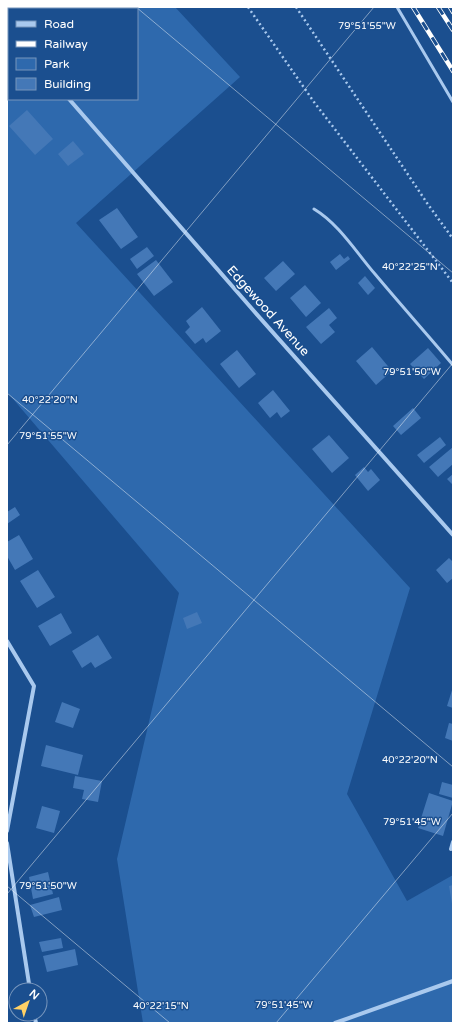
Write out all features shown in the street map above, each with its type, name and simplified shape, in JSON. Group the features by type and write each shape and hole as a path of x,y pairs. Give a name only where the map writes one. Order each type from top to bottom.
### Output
{"street":[{"name":"Edgewood Avenue","path":"70,100 253,310 453,535"},
{"path":"7,641 34,686 7,831"},
{"path":"451,849 453,842"},
{"path":"7,844 29,982"},
{"path":"334,1023 453,981"}],"lane":[{"path":"396,7 453,102"},
{"path":"314,209 320,212 343,234 385,286 453,365"}],"path":[{"path":"248,7 314,102 453,283"},
{"path":"296,7 427,203 453,239"}],"green space":[{"path":"175,7 240,77 76,223 410,588 347,794 407,901 453,875 453,1023 143,1023 117,859 179,593 7,392 7,53 8,100 138,100 138,8 67,8"}],"building":[{"path":"27,110 53,139 35,155 9,126"},
{"path":"73,141 84,154 68,166 58,154"},
{"path":"117,208 138,237 121,249 99,220"},
{"path":"147,247 154,256 137,269 130,259"},
{"path":"340,254 344,259 348,256 350,259 336,270 330,262"},
{"path":"156,260 173,282 154,296 137,274"},
{"path":"283,261 295,274 276,291 264,278"},
{"path":"365,276 375,288 368,295 358,283"},
{"path":"305,285 321,303 306,317 290,298"},
{"path":"202,307 221,331 206,343 203,338 195,344 185,332 190,327 186,321"},
{"path":"329,308 337,318 329,325 335,332 321,344 306,327"},
{"path":"372,347 392,371 376,385 356,361"},
{"path":"428,348 441,363 424,379 410,364"},
{"path":"237,350 256,374 239,388 220,364"},
{"path":"273,390 290,411 281,418 277,412 270,418 258,403"},
{"path":"413,408 421,418 401,435 393,426"},
{"path":"329,435 349,458 332,473 312,449"},
{"path":"440,437 446,445 424,463 417,455"},
{"path":"453,447 453,464 438,477 429,467"},
{"path":"364,467 368,472 371,469 380,480 368,491 355,475"},
{"path":"453,474 453,485 447,479"},
{"path":"15,507 20,515 7,524 7,512"},
{"path":"19,535 33,559 15,570 7,556 7,542"},
{"path":"449,558 453,562 453,578 447,583 436,570"},
{"path":"38,570 55,597 37,608 20,581"},
{"path":"197,612 202,623 187,629 183,618"},
{"path":"61,613 72,633 50,646 38,626"},
{"path":"98,635 112,658 95,668 91,662 82,668 72,651"},
{"path":"453,687 453,708 447,706"},
{"path":"62,702 80,709 73,728 55,722"},
{"path":"449,723 453,724 453,741 445,738"},
{"path":"46,745 83,755 78,775 41,766"},
{"path":"75,776 102,781 98,802 82,799 84,790 73,788"},
{"path":"442,782 453,785 453,798 439,794"},
{"path":"429,793 453,801 443,836 418,828"},
{"path":"42,806 60,811 54,833 36,828"},
{"path":"48,872 53,894 33,899 29,877"},
{"path":"453,885 453,904 452,904 449,886"},
{"path":"59,897 62,910 34,917 30,905"},
{"path":"61,938 63,948 42,952 39,942"},
{"path":"75,949 78,965 47,972 43,956"}],"railway":[{"path":"413,7 453,71"},
{"path":"438,7 453,30"},
{"path":"450,7 453,12"}]}
